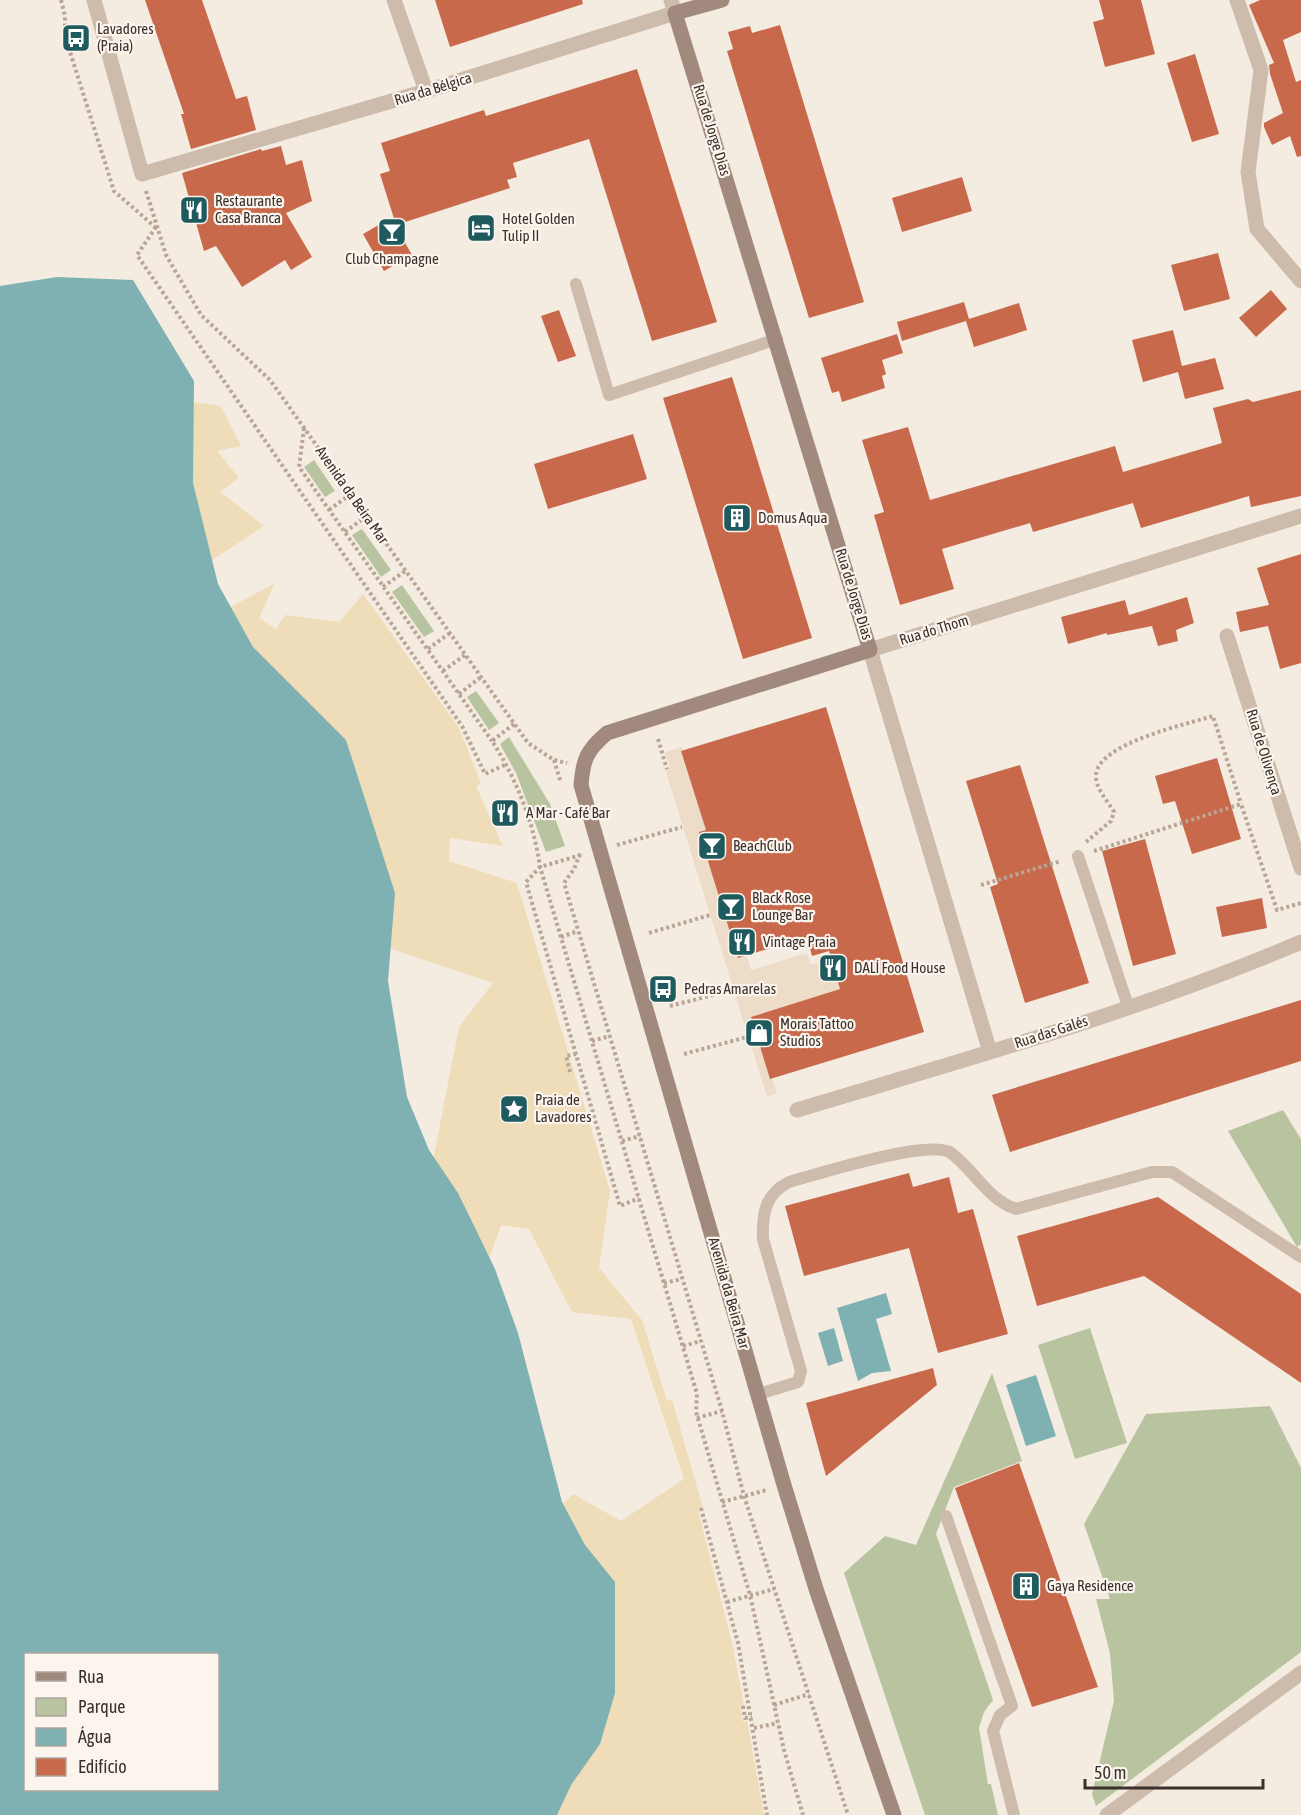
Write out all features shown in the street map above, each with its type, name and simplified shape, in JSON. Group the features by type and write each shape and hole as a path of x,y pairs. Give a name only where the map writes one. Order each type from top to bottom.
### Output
{"main road":[{"name":"Rua da Bélgica","path":"673,7 722,0"},
{"name":"Rua de Jorge Dias","path":"673,7 777,339 870,650"},
{"name":"Rua do Thom","path":"582,766 591,747 607,734 870,650"},
{"name":"Avenida da Beira Mar","path":"582,766 581,785 784,1485 817,1592 894,1815"}],"street":[{"path":"94,0 142,174"},
{"path":"394,0 426,92"},
{"path":"1237,0 1261,70 1248,172 1257,229 1301,281"},
{"name":"Rua da Bélgica","path":"142,174 426,92 673,7"},
{"name":"Rua do Thom","path":"870,650 1301,516"},
{"name":"Rua de Olivença","path":"1227,636 1301,868"},
{"name":"Rua de Jorge Dias","path":"870,650 990,1053"},
{"name":"Rua das Galés","path":"797,1110 990,1053 1223,975 1301,942"},
{"path":"1107,1815 1301,1673"}],"lane":[{"path":"576,284 609,395 777,339"},
{"path":"1078,856 1128,1006"},
{"path":"759,1394 798,1382 801,1371 763,1239 762,1221 767,1203 776,1189 789,1182 898,1154 930,1147 948,1151 1001,1204 1016,1209 1152,1172 1172,1172 1301,1257"},
{"path":"946,1516 1012,1706 1000,1715 993,1731 1014,1815"}],"path":[{"path":"61,0 65,16 65,36 114,191 156,227 137,255 466,734 485,774 507,764"},
{"name":"Avenida da Beira Mar","path":"142,174 166,255 201,315 270,380 528,743 554,760"},
{"path":"304,428 299,467 507,764 536,840 540,867 697,1394 697,1418 750,1595 778,1723 803,1815"},
{"path":"329,510 351,494"},
{"path":"345,532 367,516"},
{"path":"383,587 405,571"},
{"path":"428,649 450,633"},
{"path":"443,671 465,654"},
{"path":"459,694 481,677"},
{"path":"1078,856 1082,845 1111,821 1114,812 1097,785 1096,773 1100,764 1118,748 1213,716 1277,910 1301,903"},
{"path":"492,741 514,724"},
{"path":"658,739 667,769"},
{"path":"981,885 1241,804"},
{"path":"540,867 526,882 620,1206 639,1198"},
{"path":"574,869 564,883 578,932 722,1411 744,1496 847,1815"},
{"path":"649,933 710,915"},
{"path":"561,937 578,932"},
{"path":"670,1006 733,990"},
{"path":"592,1041 610,1036"},
{"path":"684,1054 747,1037"},
{"path":"570,1071 566,1056 576,1054"},
{"path":"622,1141 640,1136"},
{"path":"664,1283 682,1279"},
{"path":"683,1346 701,1341"},
{"path":"697,1418 722,1411"},
{"path":"722,1502 784,1485"},
{"path":"701,1508 738,1643 767,1815"},
{"path":"727,1602 774,1589"},
{"path":"774,1705 809,1694"},
{"path":"743,1706 745,1718 752,1718"},
{"path":"754,1728 778,1723"}],"green space":[{"path":"314,460 335,491 325,497 304,467"},
{"path":"362,529 391,570 381,577 352,535"},
{"path":"402,585 434,631 424,637 392,592"},
{"path":"476,691 499,723 489,730 467,697"},
{"path":"509,737 550,804 565,846 546,852 516,773 500,744"},
{"path":"1283,1110 1301,1139 1301,1244 1297,1247 1228,1131"},
{"path":"1090,1328 1127,1443 1075,1459 1038,1345"},
{"path":"992,1373 1022,1461 954,1487 936,1534 993,1700 984,1712 979,1728 988,1784 991,1784 998,1815 925,1815 844,1573 885,1536 916,1545"},
{"path":"1270,1406 1301,1468 1301,1652 1096,1806 1092,1794 1114,1701 1110,1653 1096,1599 1110,1599 1084,1524 1146,1414"}],"sand":[{"path":"172,399 221,406 241,446 217,451 239,478 220,492 264,526 208,563 227,609 275,583 259,618 276,629 285,615 339,622 363,594 459,728 481,783 476,786 503,846 450,838 449,861 517,883 610,1191 599,1268 642,1320 667,1401 672,1400 703,1508 698,1510 733,1647 744,1706 740,1707 743,1722 747,1721 764,1815 541,1815 539,1761 498,1714 528,1671 534,1608 492,1571 573,1494 621,1521 684,1479 631,1319 572,1312 529,1229 501,1225 466,1323 419,1232 459,1027 493,983 296,917 148,501"}],"shaded area":[{"path":"682,747 751,970 807,953 811,965 830,959 840,989 751,1017 777,1093 767,1097 665,769 670,767 665,752"}],"water":[{"path":"57,277 133,280 194,381 193,483 218,584 253,647 346,740 395,893 388,981 407,1097 429,1150 458,1193 495,1269 518,1333 562,1502 585,1545 615,1582 615,1693 600,1744 571,1785 557,1815 0,1815 0,286"},
{"path":"886,1293 892,1314 876,1319 891,1371 872,1373 858,1381 837,1308"},
{"path":"834,1328 843,1361 828,1366 818,1333"},
{"path":"1036,1375 1056,1436 1026,1446 1006,1385"}],"building":[{"path":"145,0 202,0 236,99 247,96 256,130 191,149 181,114 184,114"},
{"path":"435,0 582,0 583,4 450,47"},
{"path":"1099,0 1141,0 1155,54 1105,67 1093,22 1104,19"},
{"path":"1260,0 1301,0 1301,32 1283,40 1296,82 1301,80 1301,156 1297,157 1290,136 1272,145 1264,127 1264,123 1283,113 1270,74 1269,65 1274,63 1249,5"},
{"path":"780,25 864,302 809,318 727,51 733,49 728,32 750,26 752,33"},
{"path":"1195,54 1219,134 1192,142 1167,63"},
{"path":"637,69 717,322 652,341 589,139 513,163 517,177 507,180 510,188 396,225 380,174 390,171 381,143 484,110 486,116"},
{"path":"281,146 286,165 302,160 312,201 286,213 312,257 291,270 285,260 242,287 216,246 204,251 182,173 261,149 262,151"},
{"path":"962,177 972,211 902,232 892,198"},
{"path":"391,218 412,255 384,271 363,234"},
{"path":"1218,253 1230,299 1184,311 1171,265"},
{"path":"1271,290 1287,309 1256,337 1239,318"},
{"path":"964,302 969,319 1019,303 1027,330 974,347 966,321 902,341 897,322"},
{"path":"559,310 576,356 558,362 541,316"},
{"path":"1173,330 1182,366 1215,358 1224,389 1185,399 1178,372 1143,382 1132,340"},
{"path":"897,334 903,353 882,360 886,374 882,376 885,388 842,402 839,391 832,393 821,358"},
{"name":"Domus Aqua","path":"732,377 812,638 743,659 663,398"},
{"path":"1301,390 1301,496 1251,507 1249,496 1141,528 1133,503 1033,532 1030,523 942,549 954,589 900,605 874,515 884,512 862,440 908,427 930,500 1115,446 1123,472 1222,443 1213,408 1248,399 1253,402"},
{"path":"633,434 647,479 548,509 534,464"},
{"path":"1301,554 1301,663 1280,669 1268,626 1240,632 1236,612 1269,605 1257,568"},
{"path":"1187,597 1194,623 1176,630 1178,641 1158,646 1152,626 1107,635 1107,633 1068,644 1061,617 1125,600 1129,615"},
{"path":"826,707 924,1032 770,1079 751,1017 840,989 829,951 812,956 807,937 738,958 699,832 706,830 681,751"},
{"path":"1217,758 1241,839 1192,854 1175,801 1163,804 1155,776"},
{"path":"1020,765 1089,983 1025,1003 990,887 998,884 966,781"},
{"path":"1145,839 1176,954 1133,966 1102,851"},
{"path":"1262,898 1267,928 1222,937 1216,907"},
{"path":"1301,1000 1301,1061 1010,1152 992,1095"},
{"path":"909,1173 913,1187 949,1177 958,1213 973,1209 1008,1334 938,1353 909,1248 804,1276 785,1206"},
{"path":"1158,1197 1301,1294 1301,1383 1144,1276 1037,1306 1017,1236"},
{"path":"933,1368 937,1385 826,1476 806,1403"},
{"name":"Gaya Residence","path":"1019,1463 1098,1687 1032,1707 955,1488"}],"place":[{"name":"Lavadores (Praia)","path":"76,38"},
{"name":"Restaurante Casa Branca","path":"194,210"},
{"name":"Hotel Golden Tulip II","path":"481,228"},
{"name":"Club Champagne","path":"392,232"},
{"name":"Domus Aqua","path":"737,518"},
{"name":"A Mar - Café Bar","path":"505,813"},
{"name":"BeachClub","path":"712,846"},
{"name":"Black Rose Lounge Bar","path":"731,907"},
{"name":"Vintage Praia","path":"742,942"},
{"name":"DALÍ Food House","path":"833,968"},
{"name":"Pedras Amarelas","path":"663,989"},
{"name":"Morais Tattoo Studios","path":"759,1033"},
{"name":"Praia de Lavadores","path":"514,1109"},
{"name":"Gaya Residence","path":"1026,1586"}]}
